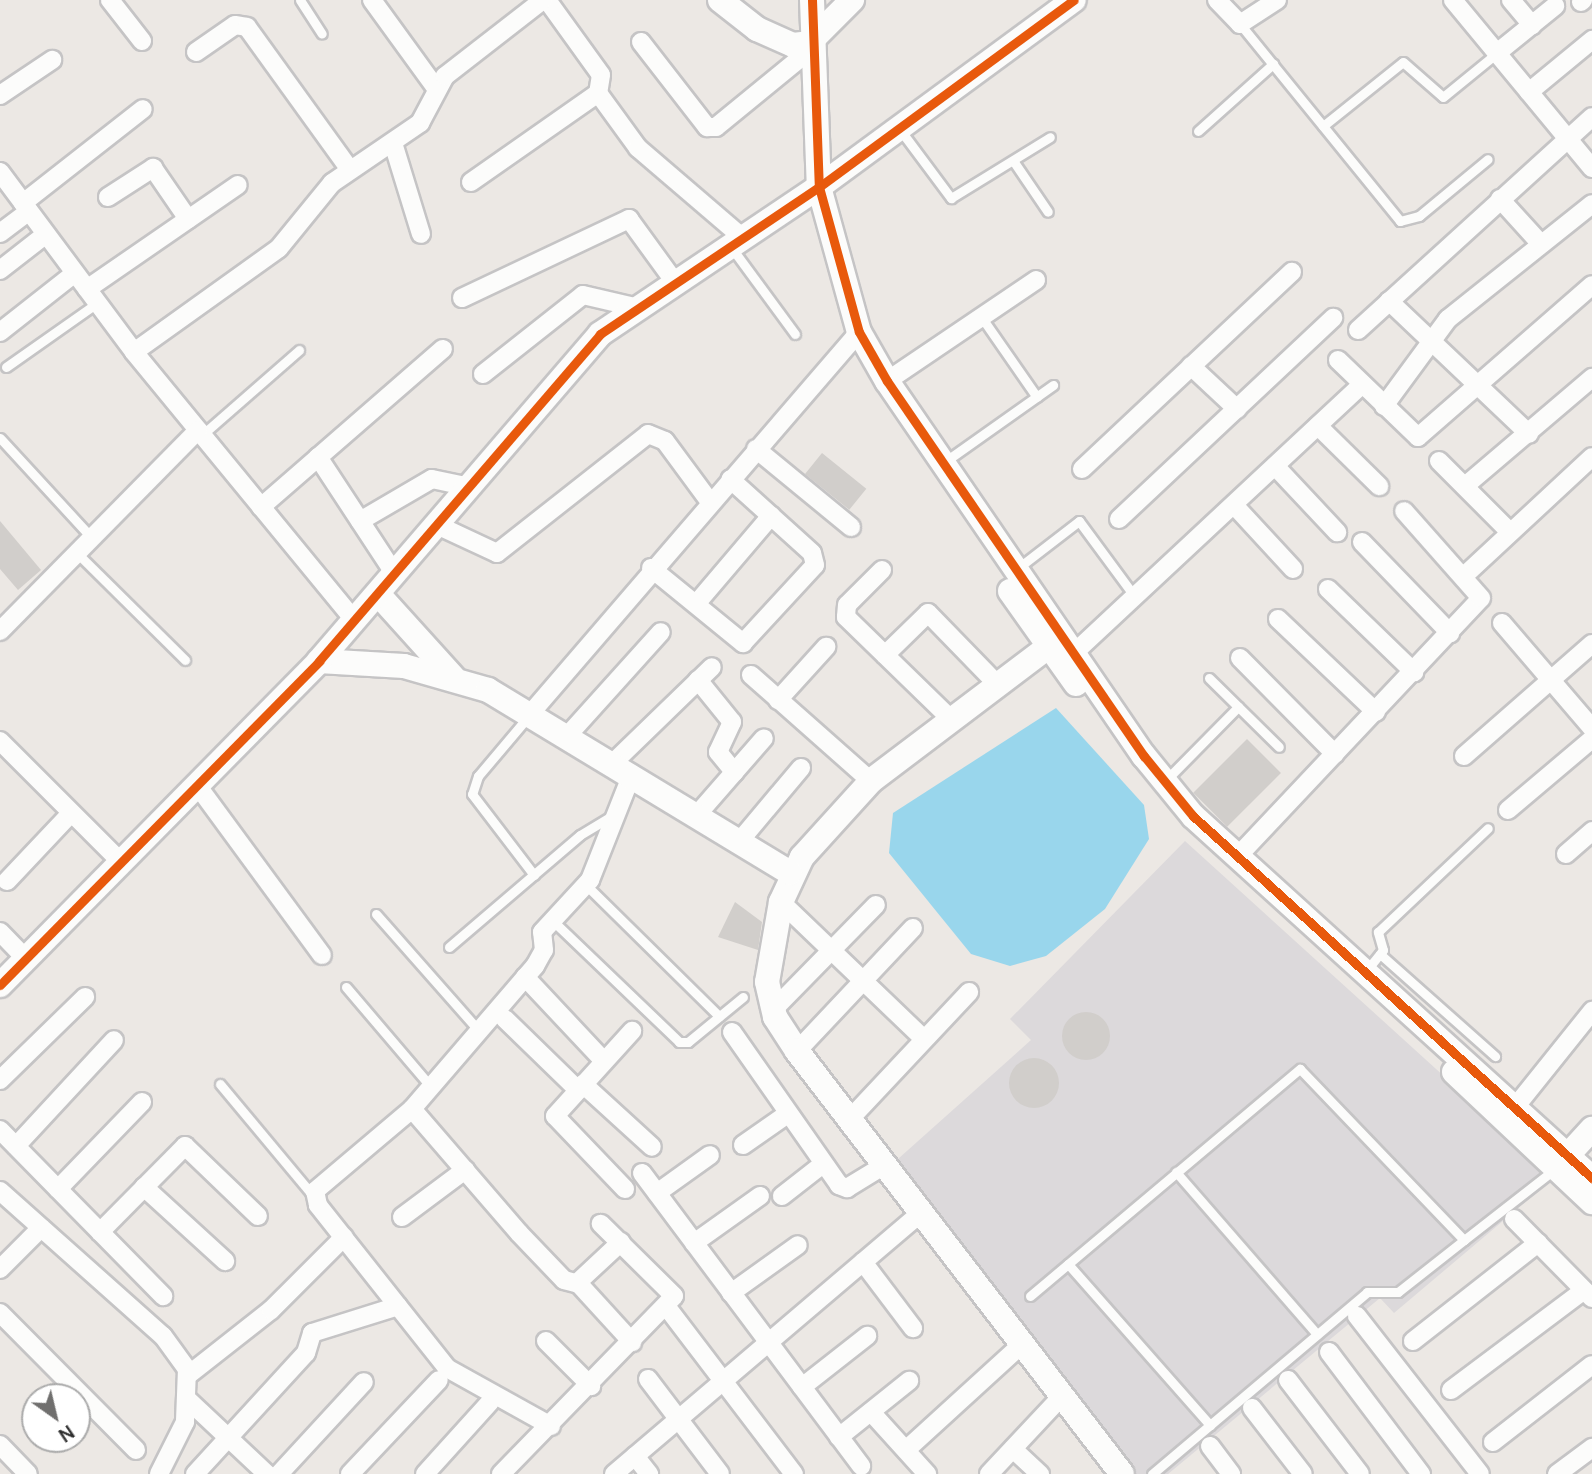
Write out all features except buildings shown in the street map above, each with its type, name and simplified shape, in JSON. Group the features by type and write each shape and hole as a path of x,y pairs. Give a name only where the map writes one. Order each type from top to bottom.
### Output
{"street":[{"path":"110,0 142,41"},
{"path":"372,0 436,88"},
{"path":"134,352 279,248 350,170 421,123 436,88 545,0 601,75 598,93 638,148 736,242"},
{"path":"720,0 776,41 810,47"},
{"path":"812,0 810,47 819,187 862,338 867,376 1048,647 1175,816 1563,1163 1592,1178"},
{"path":"641,42 707,127 716,127 810,47 851,0"},
{"path":"0,985 319,661 600,334 635,307 819,187 1074,0"},
{"path":"1217,0 1240,24 1277,0"},
{"path":"1453,0 1592,168"},
{"path":"1511,0 1532,25"},
{"path":"1497,53 1555,6"},
{"path":"196,52 235,25 247,27 350,170"},
{"path":"1529,92 1592,40"},
{"path":"0,95 52,60"},
{"path":"471,182 598,93"},
{"path":"0,233 26,207 143,109"},
{"path":"1357,330 1592,117"},
{"path":"393,143 421,234"},
{"path":"108,197 153,168 188,219"},
{"path":"0,172 134,352 355,621"},
{"path":"92,296 188,219 238,185"},
{"path":"1500,199 1541,244"},
{"path":"1384,406 1431,340 1541,244 1592,204"},
{"path":"462,298 629,219 674,281"},
{"path":"0,270 46,234"},
{"path":"1082,469 1292,272"},
{"path":"0,332 75,273"},
{"path":"887,382 1037,280"},
{"path":"1338,360 1418,437 1476,383 1592,285"},
{"path":"483,374 572,299 583,295 635,307"},
{"path":"1389,301 1529,434"},
{"path":"1119,519 1333,318"},
{"path":"862,338 887,382 1165,781 1238,856 1373,962 1516,1106 1592,1202"},
{"path":"531,713 651,568 756,449 862,338"},
{"path":"261,507 443,349"},
{"path":"1191,366 1235,411"},
{"path":"1465,486 1592,378"},
{"path":"1074,653 1362,384"},
{"path":"1318,426 1379,486"},
{"path":"0,631 200,433"},
{"path":"437,525 497,552 648,434 665,442 710,502"},
{"path":"756,449 851,527"},
{"path":"318,457 395,574"},
{"path":"1465,575 1508,530 1592,457"},
{"path":"1439,461 1508,530"},
{"path":"1275,466 1338,532"},
{"path":"360,521 432,479 469,487"},
{"path":"651,568 743,643 815,565 812,553 730,479"},
{"path":"1234,505 1293,569"},
{"path":"1238,856 1481,598 1465,575 1404,511"},
{"path":"696,604 771,516"},
{"path":"1362,542 1450,633"},
{"path":"882,570 844,611 950,718"},
{"path":"1328,589 1413,672"},
{"path":"378,594 454,678"},
{"path":"885,655 929,613 997,684"},
{"path":"1278,619 1376,712"},
{"path":"1502,623 1592,728"},
{"path":"569,734 661,632"},
{"path":"1464,756 1592,644"},
{"path":"778,700 826,647"},
{"path":"1048,647 950,718 871,781 790,873 781,902 767,982 773,1010 797,1051 919,1214 1023,1343 1122,1474"},
{"path":"1240,658 1335,754"},
{"path":"319,661 404,666 454,678 531,713 569,734 738,844 790,873"},
{"path":"551,1426 449,1370 315,1198 319,1185 412,1109 542,957 542,932 586,885 617,813 623,768 712,667"},
{"path":"751,676 871,781"},
{"path":"698,680 732,722 718,752 734,772"},
{"path":"696,816 764,738"},
{"path":"1508,810 1592,738"},
{"path":"0,741 121,863"},
{"path":"738,844 801,768"},
{"path":"197,785 322,955"},
{"path":"7,881 71,813"},
{"path":"1566,854 1592,831"},
{"path":"781,902 924,1039"},
{"path":"773,1010 876,905"},
{"path":"797,1051 913,928"},
{"path":"0,932 26,959"},
{"path":"525,977 604,1061"},
{"path":"848,1121 969,992"},
{"path":"0,1080 85,997"},
{"path":"1516,1106 1592,1012"},
{"path":"505,1019 652,1147"},
{"path":"625,1189 556,1122 580,1087 632,1031"},
{"path":"732,1032 786,1115 845,1188 883,1166"},
{"path":"16,1146 114,1040"},
{"path":"58,1189 142,1102"},
{"path":"412,1109 564,1280 577,1283 632,1342"},
{"path":"743,1145 786,1115"},
{"path":"1563,1163 1592,1129"},
{"path":"0,1130 163,1296"},
{"path":"100,1232 186,1146 258,1216"},
{"path":"657,1193 710,1155"},
{"path":"782,1196 823,1164"},
{"path":"402,1217 465,1170"},
{"path":"642,1173 861,1466"},
{"path":"144,1187 225,1261"},
{"path":"0,1191 163,1336 187,1376 185,1422 159,1474"},
{"path":"694,1243 760,1196"},
{"path":"614,1474 721,1379 919,1214"},
{"path":"1451,1390 1588,1294 1514,1219"},
{"path":"506,1473 666,1306 672,1291 601,1224"},
{"path":"0,1269 41,1227"},
{"path":"187,1376 271,1310 344,1237"},
{"path":"577,1283 621,1242"},
{"path":"1413,1341 1538,1243"},
{"path":"731,1293 798,1245"},
{"path":"863,1262 913,1328"},
{"path":"195,1474 306,1353 312,1333 398,1306"},
{"path":"666,1306 794,1474"},
{"path":"0,1312 136,1450"},
{"path":"1357,1317 1475,1472"},
{"path":"802,1387 867,1336"},
{"path":"546,1341 591,1386"},
{"path":"906,1450 1023,1343"},
{"path":"1328,1353 1421,1474"},
{"path":"1493,1442 1592,1365"},
{"path":"649,1379 720,1474"},
{"path":"350,1474 439,1380"},
{"path":"1288,1380 1360,1474"},
{"path":"839,1437 909,1381"},
{"path":"279,1474 364,1382"},
{"path":"989,1474 1063,1395"},
{"path":"186,1398 267,1474"},
{"path":"425,1474 490,1402"},
{"path":"1252,1408 1303,1474"},
{"path":"871,1412 927,1474"},
{"path":"0,1445 28,1474"},
{"path":"1210,1446 1231,1474"},
{"path":"1557,1474 1592,1448"},
{"path":"1013,1449 1040,1474"},
{"path":"635,1456 649,1474"}],"lane":[{"path":"300,0 322,34"},
{"path":"1240,24 1400,221 1419,216 1488,159"},
{"path":"1323,126 1403,62 1443,97 1497,53"},
{"path":"1198,131 1273,64"},
{"path":"900,128 951,198 1014,162 1050,137"},
{"path":"1014,162 1048,212"},
{"path":"736,242 796,334"},
{"path":"6,367 92,296"},
{"path":"982,318 1037,397"},
{"path":"200,433 299,350"},
{"path":"943,463 1053,385"},
{"path":"0,438 92,538"},
{"path":"1016,570 1079,521 1135,597"},
{"path":"77,553 185,660"},
{"path":"1209,678 1279,747"},
{"path":"1165,781 1238,707"},
{"path":"531,713 478,776 472,794 534,875"},
{"path":"449,947 534,875 617,813"},
{"path":"1488,828 1378,932 1373,962 1495,1056"},
{"path":"586,885 719,1016"},
{"path":"376,914 479,1031"},
{"path":"552,920 680,1042 688,1042 743,997"},
{"path":"346,987 431,1087"},
{"path":"1030,1296 1300,1069 1464,1240"},
{"path":"220,1084 315,1198"},
{"path":"1152,1474 1367,1292 1398,1292 1563,1163"},
{"path":"1177,1171 1317,1334"},
{"path":"1068,1264 1210,1425"}],"shaded area":[{"path":"1185,841 1555,1177 1394,1313 1380,1298 1168,1474 1135,1474 889,1167 1031,1040 1010,1019"}],"water":[{"path":"1056,708 1144,805 1149,839 1105,909 1046,956 1010,966 971,954 889,853 893,813"}],"cycle path":[{"path":"812,0 819,187 859,332 887,381 1144,756 1193,816 1592,1178"},
{"path":"0,985 319,661 600,334 819,187 1074,0"}]}
